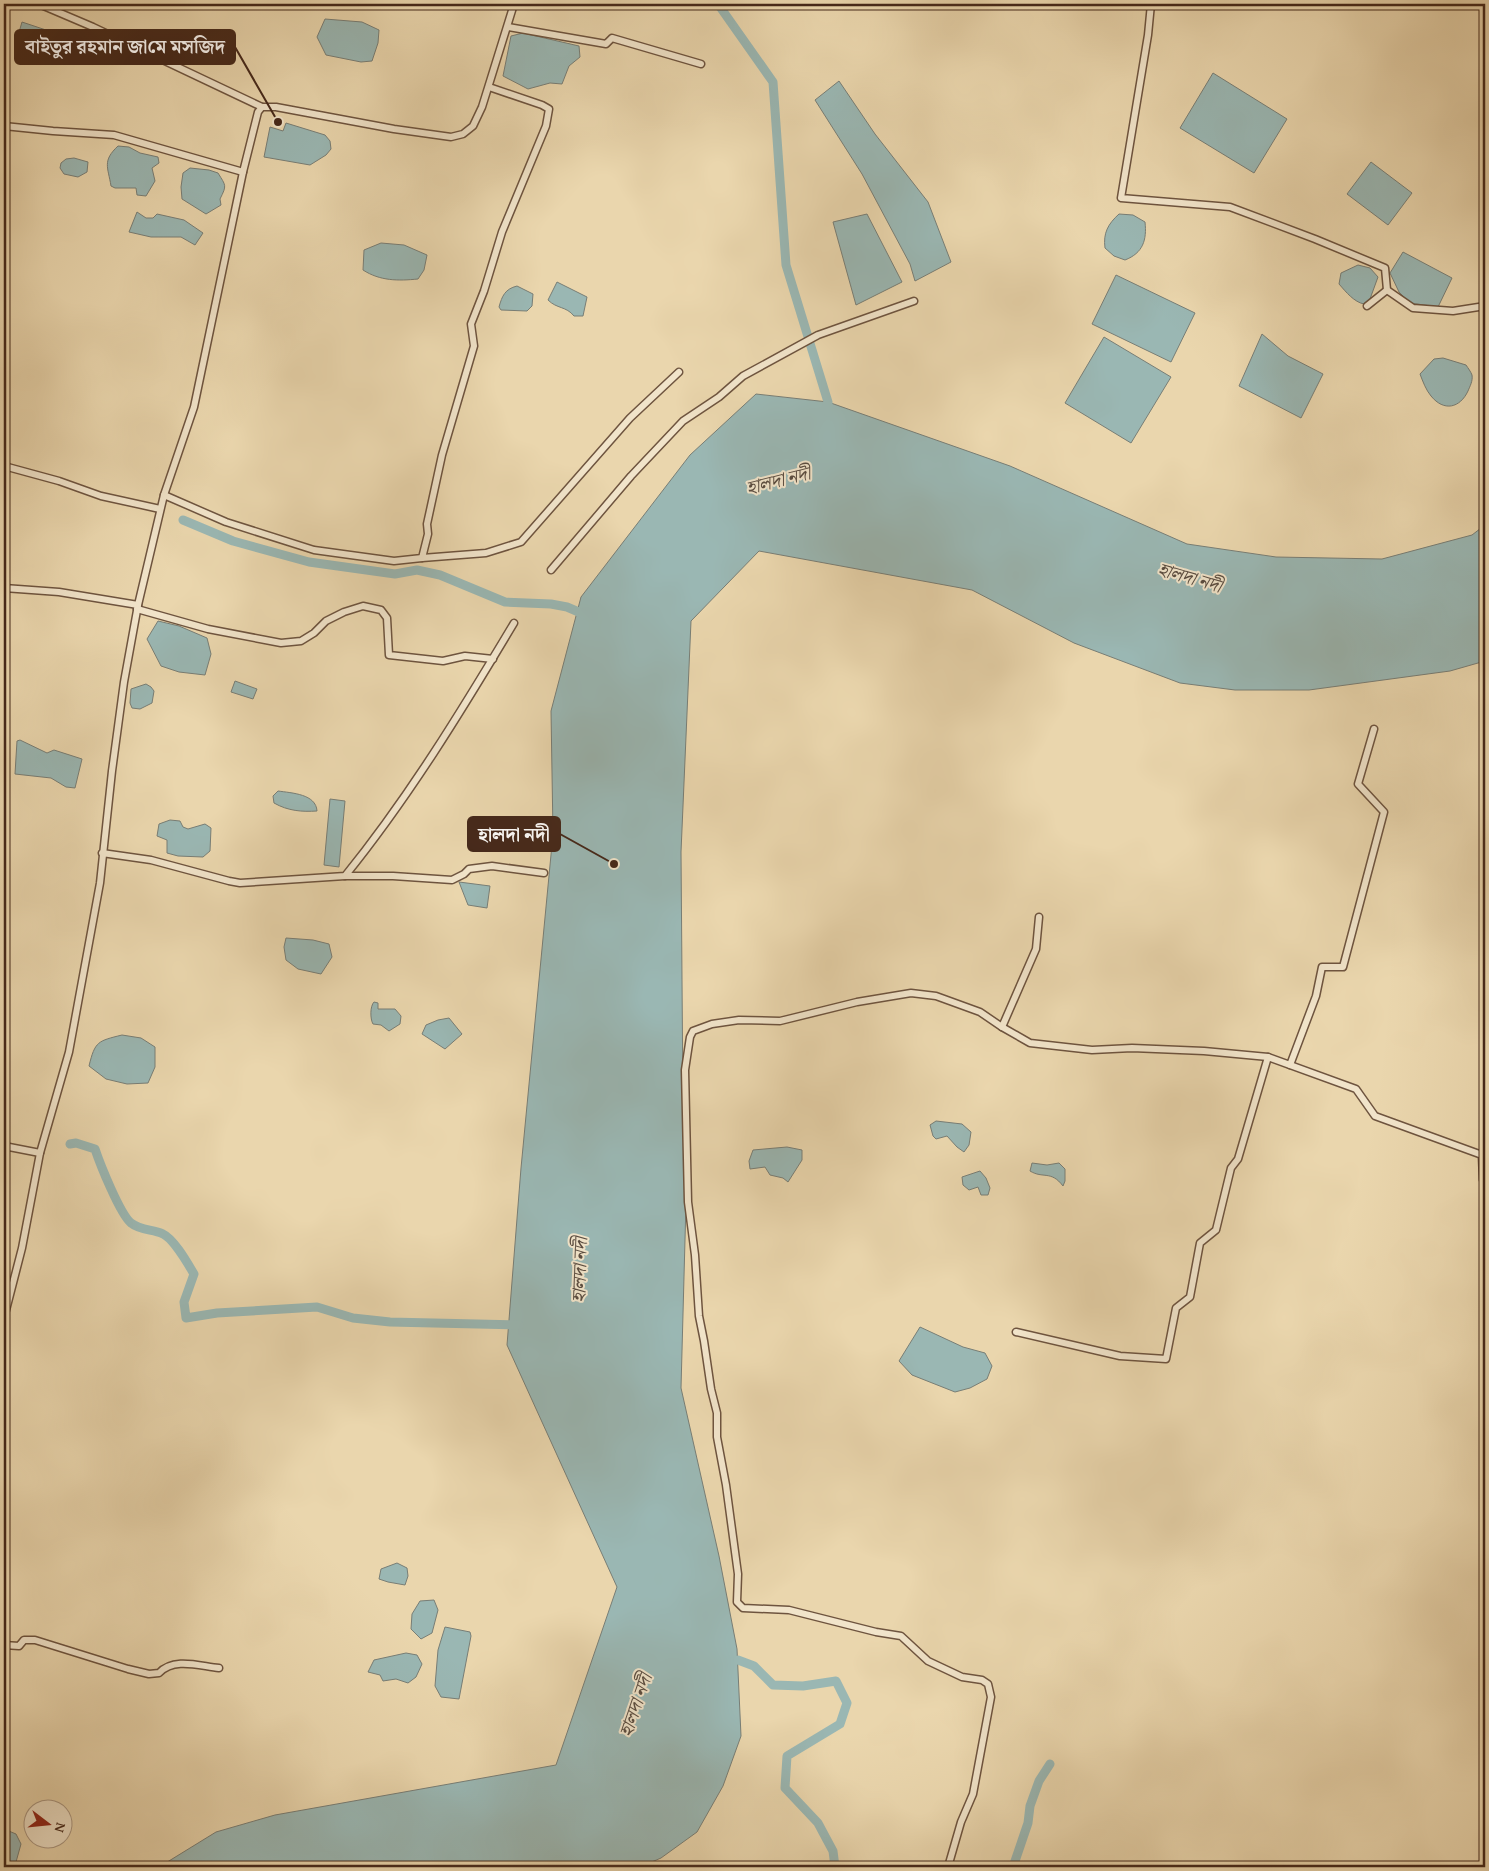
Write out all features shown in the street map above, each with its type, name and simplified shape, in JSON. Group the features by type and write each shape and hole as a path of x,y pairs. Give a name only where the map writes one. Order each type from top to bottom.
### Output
{"street":[{"path":"39,4 262,107 276,107 394,129 451,137 464,134 473,126 489,87 514,4"},
{"path":"1151,4 1121,198 1230,206 1384,268 1387,290 1413,308 1452,311 1485,306"},
{"path":"508,27 606,44 612,38 701,64"},
{"path":"422,558 428,534 427,524 442,455 474,346 471,324 484,291 502,232 546,126 549,109 489,87"},
{"path":"4,1318 22,1248 40,1153 69,1052 100,883 102,853 124,682 138,607 160,509 194,407 243,172 258,112 262,107"},
{"path":"4,126 114,135 243,172"},
{"path":"1367,306 1387,290"},
{"path":"551,570 631,476 684,421 719,398 743,376 818,335 914,301"},
{"path":"164,495 226,522 314,550 394,561 486,553 521,542 630,418 679,372"},
{"path":"4,466 59,481 101,496 160,509"},
{"path":"4,588 59,592 138,607 208,629 281,643 301,642 314,633 326,620 363,606 381,610 387,618 389,655 443,661 465,656 493,659"},
{"path":"345,876 376,838 493,659 514,623"},
{"path":"1290,1065 1316,996 1322,967 1343,967 1384,812 1358,784 1374,730"},
{"path":"102,853 151,860 240,883 345,876 393,876 452,880 469,869 492,866 544,873"},
{"path":"1002,1028 1036,949 1040,917"},
{"path":"948,1867 961,1822 973,1794 991,1697 988,1684 982,1680 962,1677 928,1661 901,1636 876,1632 789,1610 743,1608 737,1602 738,1574 726,1485 717,1437 717,1413 698,1316 695,1256 688,1202 685,1070 690,1037 693,1031 712,1024 739,1020 780,1020 857,1002 911,993 936,996 980,1012 1002,1028 1030,1043 1092,1050 1132,1048 1268,1057 1356,1088 1375,1116 1482,1155 1483,1180 1485,1181"},
{"path":"1016,1332 1120,1356 1166,1359 1176,1308 1190,1297 1200,1244 1216,1230 1231,1168 1238,1159 1268,1057"},
{"path":"4,1146 40,1153"},
{"path":"4,1645 19,1646 24,1640 35,1640 149,1674 159,1673 165,1667 178,1663 219,1668"}],"water":[{"path":"325,19 362,22 379,30 378,43 372,61 361,62 326,55 317,37"},
{"path":"22,22 58,34 53,50 17,39"},
{"path":"523,33 579,46 580,57 569,66 562,84 550,83 528,89 503,76 511,36"},
{"path":"1213,73 1287,119 1254,173 1180,128"},
{"path":"839,81 875,134 928,202 951,262 915,281 910,264 862,174 815,100"},
{"path":"286,123 325,135 330,141 331,149 326,155 310,165 264,157 270,127 283,131"},
{"path":"118,146 129,147 140,153 158,157 159,163 152,168 155,181 146,196 137,195 136,188 115,188 111,186 107,164 113,151"},
{"path":"74,158 88,162 87,172 78,177 64,174 60,168 61,163 66,159"},
{"path":"1371,162 1412,193 1388,225 1347,194"},
{"path":"190,168 218,173 224,183 225,188 220,199 221,205 206,214 182,199 183,173"},
{"path":"137,212 146,218 153,218 157,214 184,220 203,233 195,245 181,237 151,237 129,232"},
{"path":"867,214 902,282 856,305 833,222"},
{"path":"1119,214 1133,215 1145,222 1145,235 1140,250 1125,260 1114,256 1105,248 1107,229"},
{"path":"381,243 404,245 427,255 424,270 418,279 389,279 369,274 363,270 364,250"},
{"path":"1403,252 1452,278 1438,307 1410,303 1399,292 1390,273"},
{"path":"1358,265 1370,268 1378,277 1370,299 1364,304 1354,299 1339,284 1341,273"},
{"path":"1116,275 1195,313 1171,362 1092,324"},
{"path":"557,282 587,297 583,316 574,316 548,300"},
{"path":"517,286 533,294 532,306 527,311 501,310 499,307 501,299 510,289"},
{"path":"1262,334 1288,356 1323,374 1301,418 1239,386"},
{"path":"1104,337 1171,377 1131,443 1065,403"},
{"path":"1443,358 1466,365 1472,375 1465,397 1451,406 1441,404 1431,396 1420,374 1434,359"},
{"path":"756,394 828,402 1010,466 1187,544 1276,557 1382,559 1472,535 1485,525 1485,661 1450,671 1309,690 1235,690 1180,683 1074,643 972,590 759,551 691,621 681,852 683,1105 686,1203 681,1388 719,1556 737,1649 741,1736 723,1786 697,1832 661,1858 640,1867 162,1867 216,1832 275,1815 556,1765 617,1587 507,1345 521,1168 553,834 551,711 581,597 690,455"},
{"path":"158,621 179,626 207,638 211,654 205,675 179,672 161,666 147,639"},
{"path":"235,681 257,689 253,699 231,692"},
{"path":"146,684 154,691 152,703 140,709 132,708 130,703 131,689"},
{"path":"20,740 47,753 54,750 82,759 75,788 66,787 51,778 15,774 17,741"},
{"path":"278,791 302,795 308,798 316,805 317,811 295,810 274,803 273,796"},
{"path":"330,799 345,801 339,867 324,865"},
{"path":"170,820 180,821 183,827 188,829 205,824 211,828 210,851 203,857 178,856 167,853 167,840 157,836 159,824"},
{"path":"459,882 490,886 487,908 468,905"},
{"path":"286,938 313,940 329,944 332,957 321,974 298,969 286,960 284,947"},
{"path":"374,1002 378,1003 378,1009 395,1009 401,1016 400,1024 389,1031 381,1025 373,1024 371,1013"},
{"path":"449,1018 462,1034 445,1049 422,1034 426,1025"},
{"path":"122,1035 141,1038 155,1047 155,1067 148,1083 127,1084 106,1079 89,1066 93,1051 99,1043"},
{"path":"936,1121 962,1124 971,1132 969,1145 964,1152 947,1136 936,1139 933,1136 930,1125"},
{"path":"787,1147 802,1150 802,1160 788,1182 783,1178 770,1175 765,1167 750,1169 749,1161 753,1150"},
{"path":"1032,1163 1047,1165 1059,1163 1065,1169 1063,1186 1051,1176 1030,1171"},
{"path":"980,1171 986,1178 990,1188 988,1195 981,1195 978,1187 969,1190 963,1185 962,1177"},
{"path":"920,1327 963,1347 985,1353 992,1366 987,1379 970,1388 955,1392 912,1375 899,1361"},
{"path":"397,1563 407,1568 408,1576 405,1585 379,1579 381,1569"},
{"path":"434,1600 438,1610 432,1633 421,1639 411,1629 412,1614 420,1601"},
{"path":"445,1627 470,1632 471,1636 459,1699 441,1697 435,1686 438,1650"},
{"path":"406,1653 417,1655 422,1664 416,1677 408,1683 396,1679 383,1681 380,1675 368,1672 374,1660"},
{"path":"4,1829 16,1834 21,1844 16,1862 7,1867 4,1867"}],"waterway":[{"path":"718,4 773,82 786,265 828,402 828,412"},
{"path":"183,520 233,541 309,562 395,574 417,570 440,575 505,602 551,604 567,607 588,616"},
{"path":"70,1144 76,1143 95,1149 126,1218 139,1227 163,1234 172,1241 180,1252 194,1274 184,1302 186,1318 217,1313 317,1307 353,1318 390,1322 519,1325"},
{"path":"738,1660 754,1666 773,1685 803,1686 836,1681 847,1703 840,1724 787,1756 785,1788 818,1823 833,1851 835,1867"},
{"path":"1013,1867 1028,1823 1030,1806 1039,1781 1050,1764"}],"place":[{"name":"বাইতুর রহমান জা‌মে মস‌জিদ","path":"278,122"},
{"name":"হালদা নদী","path":"614,864"}]}
